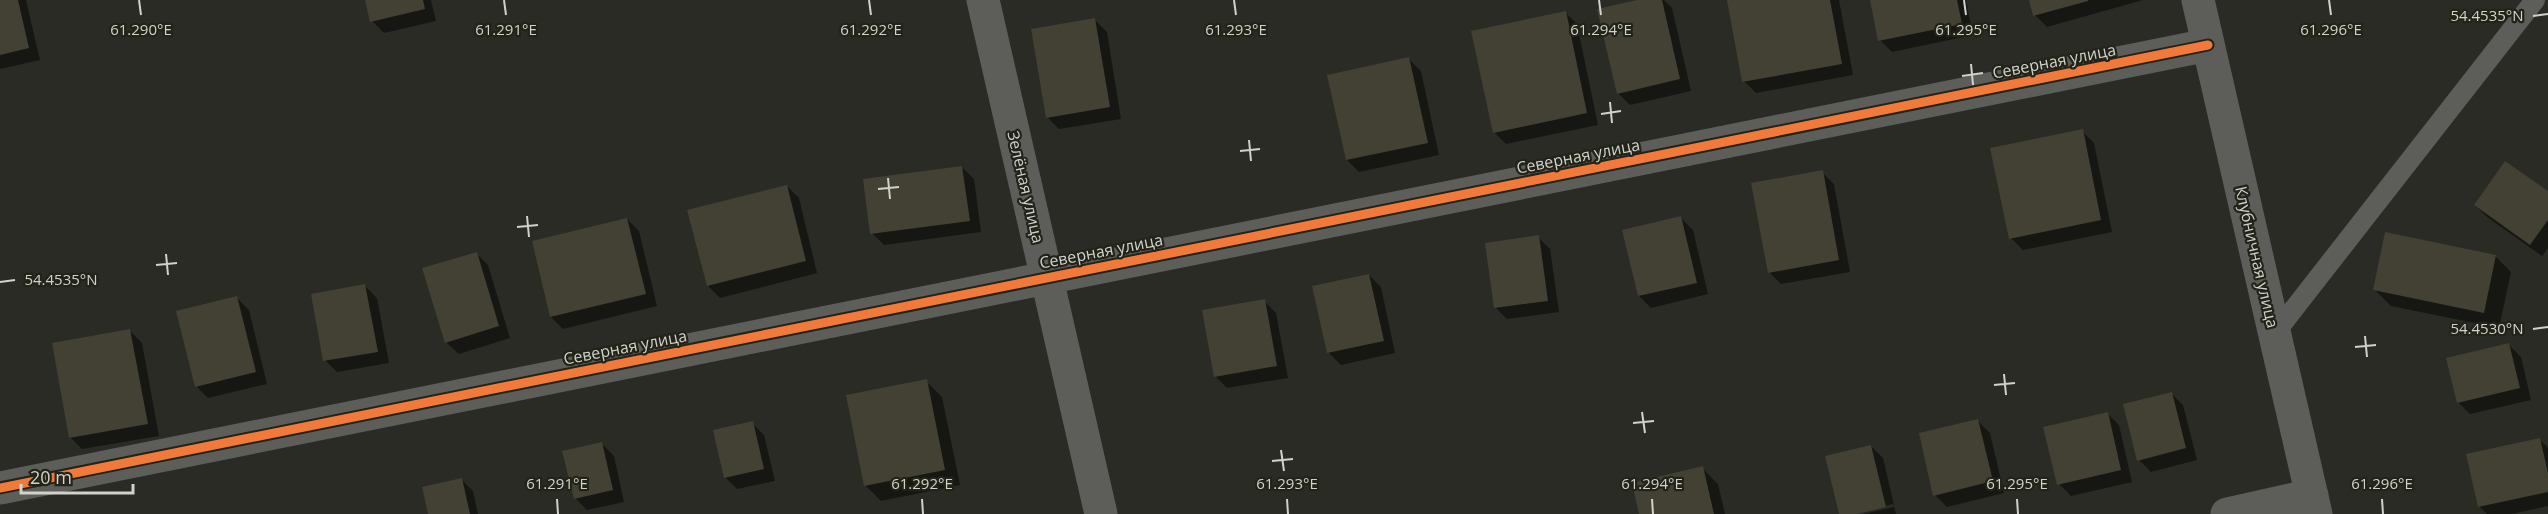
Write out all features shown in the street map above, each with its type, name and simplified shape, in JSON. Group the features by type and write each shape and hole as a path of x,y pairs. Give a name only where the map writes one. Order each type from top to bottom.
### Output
{"street":[{"name":"Зелёная улица","path":"983,0 1101,514"},
{"name":"Клубничная улица","path":"2198,0 2314,504"},
{"name":"Северная улица","path":"0,488 2208,45"},
{"path":"2227,514 2314,504"}],"lane":[{"path":"2274,333 2535,0"}],"building":[{"path":"0,0 18,0 29,48 0,55"},
{"path":"365,0 423,0 425,9 370,22"},
{"path":"1637,0 1662,0 1680,79 1617,94 1597,9"},
{"path":"1727,0 1830,0 1842,64 1742,82"},
{"path":"1870,0 1957,0 1962,24 1878,41"},
{"path":"2029,0 2088,0 2088,1 2033,16"},
{"path":"1566,11 1587,113 1493,133 1471,31"},
{"path":"1095,18 1110,107 1046,118 1031,29"},
{"path":"1409,57 1428,143 1346,160 1327,75"},
{"path":"2083,129 2101,220 2009,239 1990,148"},
{"path":"2505,161 2548,191 2548,220 2530,245 2474,205"},
{"path":"962,166 970,221 870,234 863,179"},
{"path":"1823,170 1839,260 1768,273 1751,183"},
{"path":"787,185 806,261 707,286 687,210"},
{"path":"1681,216 1697,283 1638,296 1622,230"},
{"path":"627,218 646,294 550,317 532,241"},
{"path":"2385,232 2496,255 2484,313 2373,290"},
{"path":"1539,235 1548,301 1494,308 1485,243"},
{"path":"477,252 499,326 445,343 422,268"},
{"path":"1369,274 1384,341 1327,353 1312,286"},
{"path":"365,284 378,352 323,361 311,294"},
{"path":"237,296 256,372 195,387 176,311"},
{"path":"1265,299 1277,366 1214,377 1202,310"},
{"path":"130,329 148,424 69,438 52,343"},
{"path":"2509,343 2520,388 2457,403 2446,358"},
{"path":"927,379 945,470 864,486 846,395"},
{"path":"2172,392 2186,448 2137,461 2123,404"},
{"path":"2108,412 2121,470 2057,485 2043,427"},
{"path":"1978,419 1993,481 1933,496 1919,433"},
{"path":"753,421 764,469 724,478 713,430"},
{"path":"2540,438 2548,473 2548,492 2478,507 2466,454"},
{"path":"602,442 613,490 574,499 562,451"},
{"path":"1871,445 1886,507 1857,514 1839,514 1825,456"},
{"path":"1703,466 1714,514 1639,514 1632,483"},
{"path":"462,478 470,514 428,514 422,487"}],"cycle path":[{"path":"0,488 2208,45"}]}
